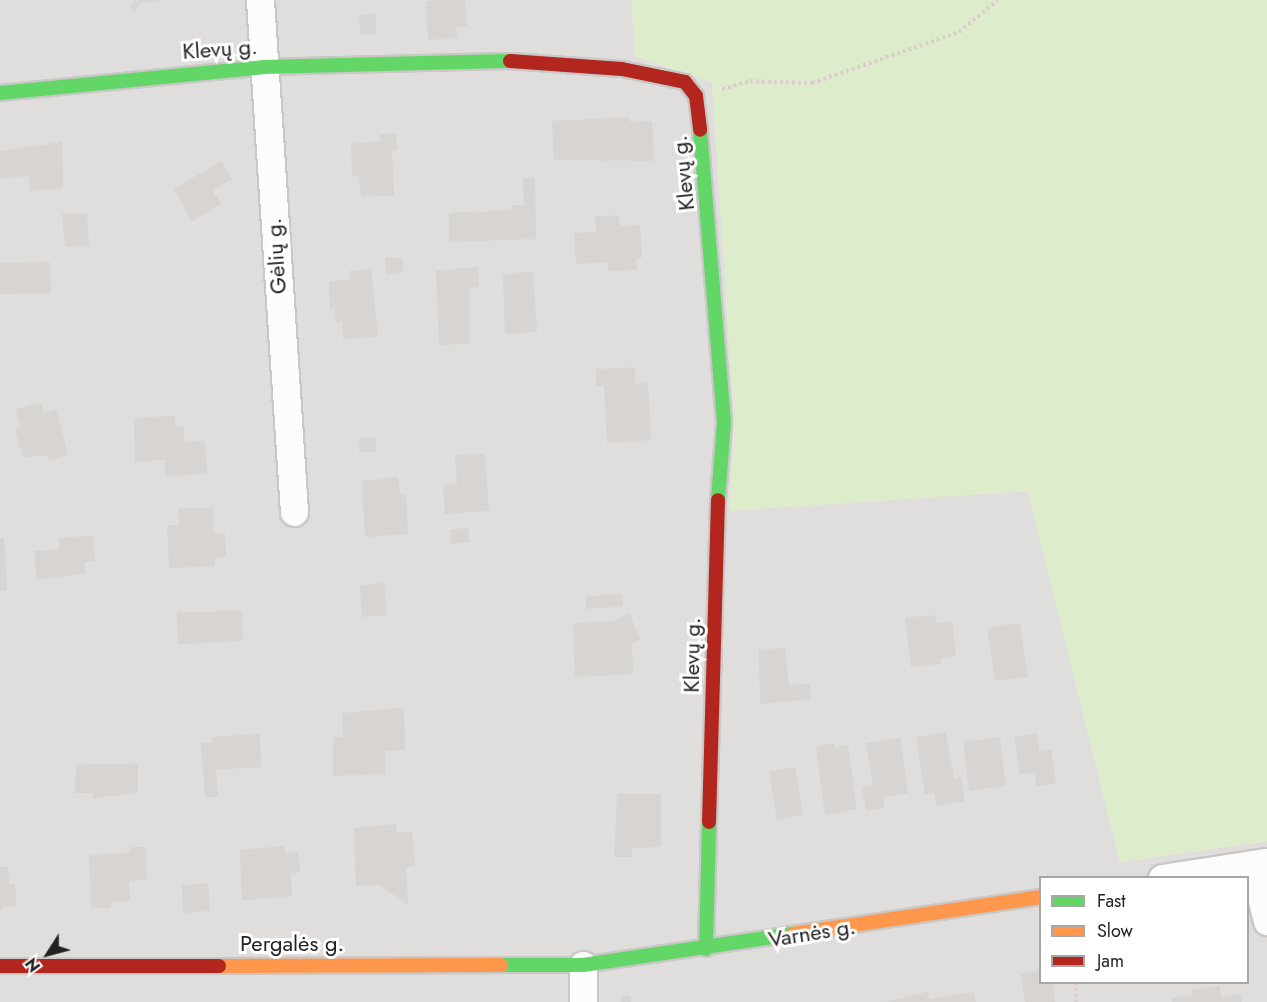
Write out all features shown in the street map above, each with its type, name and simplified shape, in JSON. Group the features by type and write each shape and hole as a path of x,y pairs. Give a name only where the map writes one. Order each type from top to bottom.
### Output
{"street":[{"name":"Gėlių g.","path":"260,0 294,512"},
{"name":"Klevų g.","path":"0,93 263,67 519,62 622,69 686,82 696,96 711,237 724,423 714,556 706,949"},
{"path":"1175,876 1260,863 1267,921"},
{"name":"Varnės g.","path":"583,965 706,949 1039,897"},
{"path":"583,965 583,1002"},
{"name":"Pergalės g.","path":"0,966 583,965"}],"path":[{"path":"696,96 750,81 812,83 959,32 998,0"},
{"path":"1076,984 1076,1002"}],"shaded area":[{"path":"0,0 632,0 634,56 712,82 734,418 730,510 1028,491 1120,862 1267,841 1267,1002 0,1002"}],"green space":[{"path":"632,0 1267,0 1267,841 1120,862 1028,491 730,511 734,418 712,82 634,56"}],"building":[{"path":"136,0 159,0 159,2 141,3 134,12 130,6"},
{"path":"465,0 467,26 456,27 457,38 428,40 426,1"},
{"path":"375,13 377,34 361,35 359,15"},
{"path":"630,117 630,122 652,121 654,161 554,160 552,121"},
{"path":"396,133 397,151 392,151 394,195 361,197 359,175 352,176 351,144 380,141 380,135"},
{"path":"62,142 63,188 30,191 29,176 0,179 0,151"},
{"path":"221,161 232,179 213,191 221,204 192,221 174,189"},
{"path":"535,177 536,239 449,242 449,213 511,210 511,205 524,205 523,178"},
{"path":"87,213 89,246 65,247 62,214"},
{"path":"619,215 619,226 640,225 642,258 636,258 637,270 608,271 607,262 576,264 574,233 596,232 595,216"},
{"path":"385,258 402,258 403,273 386,274"},
{"path":"50,262 51,293 0,294 0,263"},
{"path":"478,267 479,287 469,288 470,344 439,345 436,271"},
{"path":"371,269 378,337 343,339 342,321 336,322 335,309 330,309 329,281 350,280 349,271"},
{"path":"533,271 537,332 505,334 503,275"},
{"path":"635,367 635,384 648,383 651,440 607,443 604,385 596,386 596,369"},
{"path":"40,402 44,413 56,409 68,455 49,460 47,455 23,458 15,429 21,427 16,409"},
{"path":"175,416 175,427 184,426 184,442 205,441 207,474 165,476 165,460 135,462 134,418"},
{"path":"360,438 376,438 376,452 359,452"},
{"path":"485,454 489,511 445,514 443,485 457,484 455,455"},
{"path":"398,477 400,494 406,494 408,534 365,537 362,481"},
{"path":"213,507 214,534 225,533 226,557 215,558 215,566 169,568 167,525 179,525 178,509"},
{"path":"468,528 470,542 451,544 450,530"},
{"path":"93,536 95,562 85,562 86,573 36,580 35,551 59,549 58,538"},
{"path":"4,538 7,590 0,590 0,539"},
{"path":"384,583 387,615 362,617 360,585"},
{"path":"622,594 623,606 586,609 586,596"},
{"path":"242,610 243,641 178,644 177,613"},
{"path":"629,613 640,639 632,644 633,674 575,677 573,623 615,621"},
{"path":"935,615 936,623 952,621 956,655 940,658 941,664 911,667 905,618"},
{"path":"1020,623 1028,677 995,681 987,628"},
{"path":"785,647 789,685 810,683 811,699 760,704 759,650"},
{"path":"404,708 405,750 385,751 385,774 333,776 333,737 343,737 342,713"},
{"path":"946,732 954,779 961,777 965,801 937,806 934,792 925,794 916,737"},
{"path":"1037,733 1039,751 1051,750 1056,784 1036,786 1035,773 1020,775 1014,737"},
{"path":"260,734 261,767 216,770 218,797 205,797 201,743 212,742 212,737"},
{"path":"1000,737 1006,786 969,791 963,742"},
{"path":"900,738 908,793 883,797 885,808 866,811 862,787 873,785 866,743"},
{"path":"834,743 835,748 848,745 857,809 825,815 816,747"},
{"path":"138,763 138,793 93,798 93,793 75,793 76,765"},
{"path":"795,767 803,815 777,820 769,772"},
{"path":"617,794 661,794 661,847 632,848 632,857 614,857"},
{"path":"396,824 397,833 412,832 415,866 406,867 408,905 380,885 356,886 354,828"},
{"path":"284,846 285,853 298,852 300,872 291,874 292,896 242,900 240,850"},
{"path":"130,847 146,847 147,880 129,881 130,901 111,902 111,908 91,908 89,855 130,853"},
{"path":"0,867 8,867 9,884 15,884 17,906 4,907 0,912"},
{"path":"208,883 210,911 183,913 182,886"},
{"path":"1039,970 1039,984 1052,984 1055,1002 1025,1002 1021,974"},
{"path":"1220,986 1221,997 1241,994 1242,1002 1172,1002 1172,998 1192,995 1191,990"},
{"path":"928,992 929,999 974,992 976,1002 885,1002"},
{"path":"621,996 631,996 631,1002 621,1002"}],"traffic: fast":[{"path":"0,93 263,67 510,61"},
{"path":"700,130 724,423 718,500"},
{"path":"706,949 709,822"},
{"path":"501,965 583,965 793,934"}],"traffic: slow":[{"path":"793,934 1039,897"},
{"path":"219,966 501,965"}],"traffic: jam":[{"path":"510,61 622,69 685,82 696,96 700,130"},
{"path":"709,822 718,500"},
{"path":"0,966 219,966"}]}
